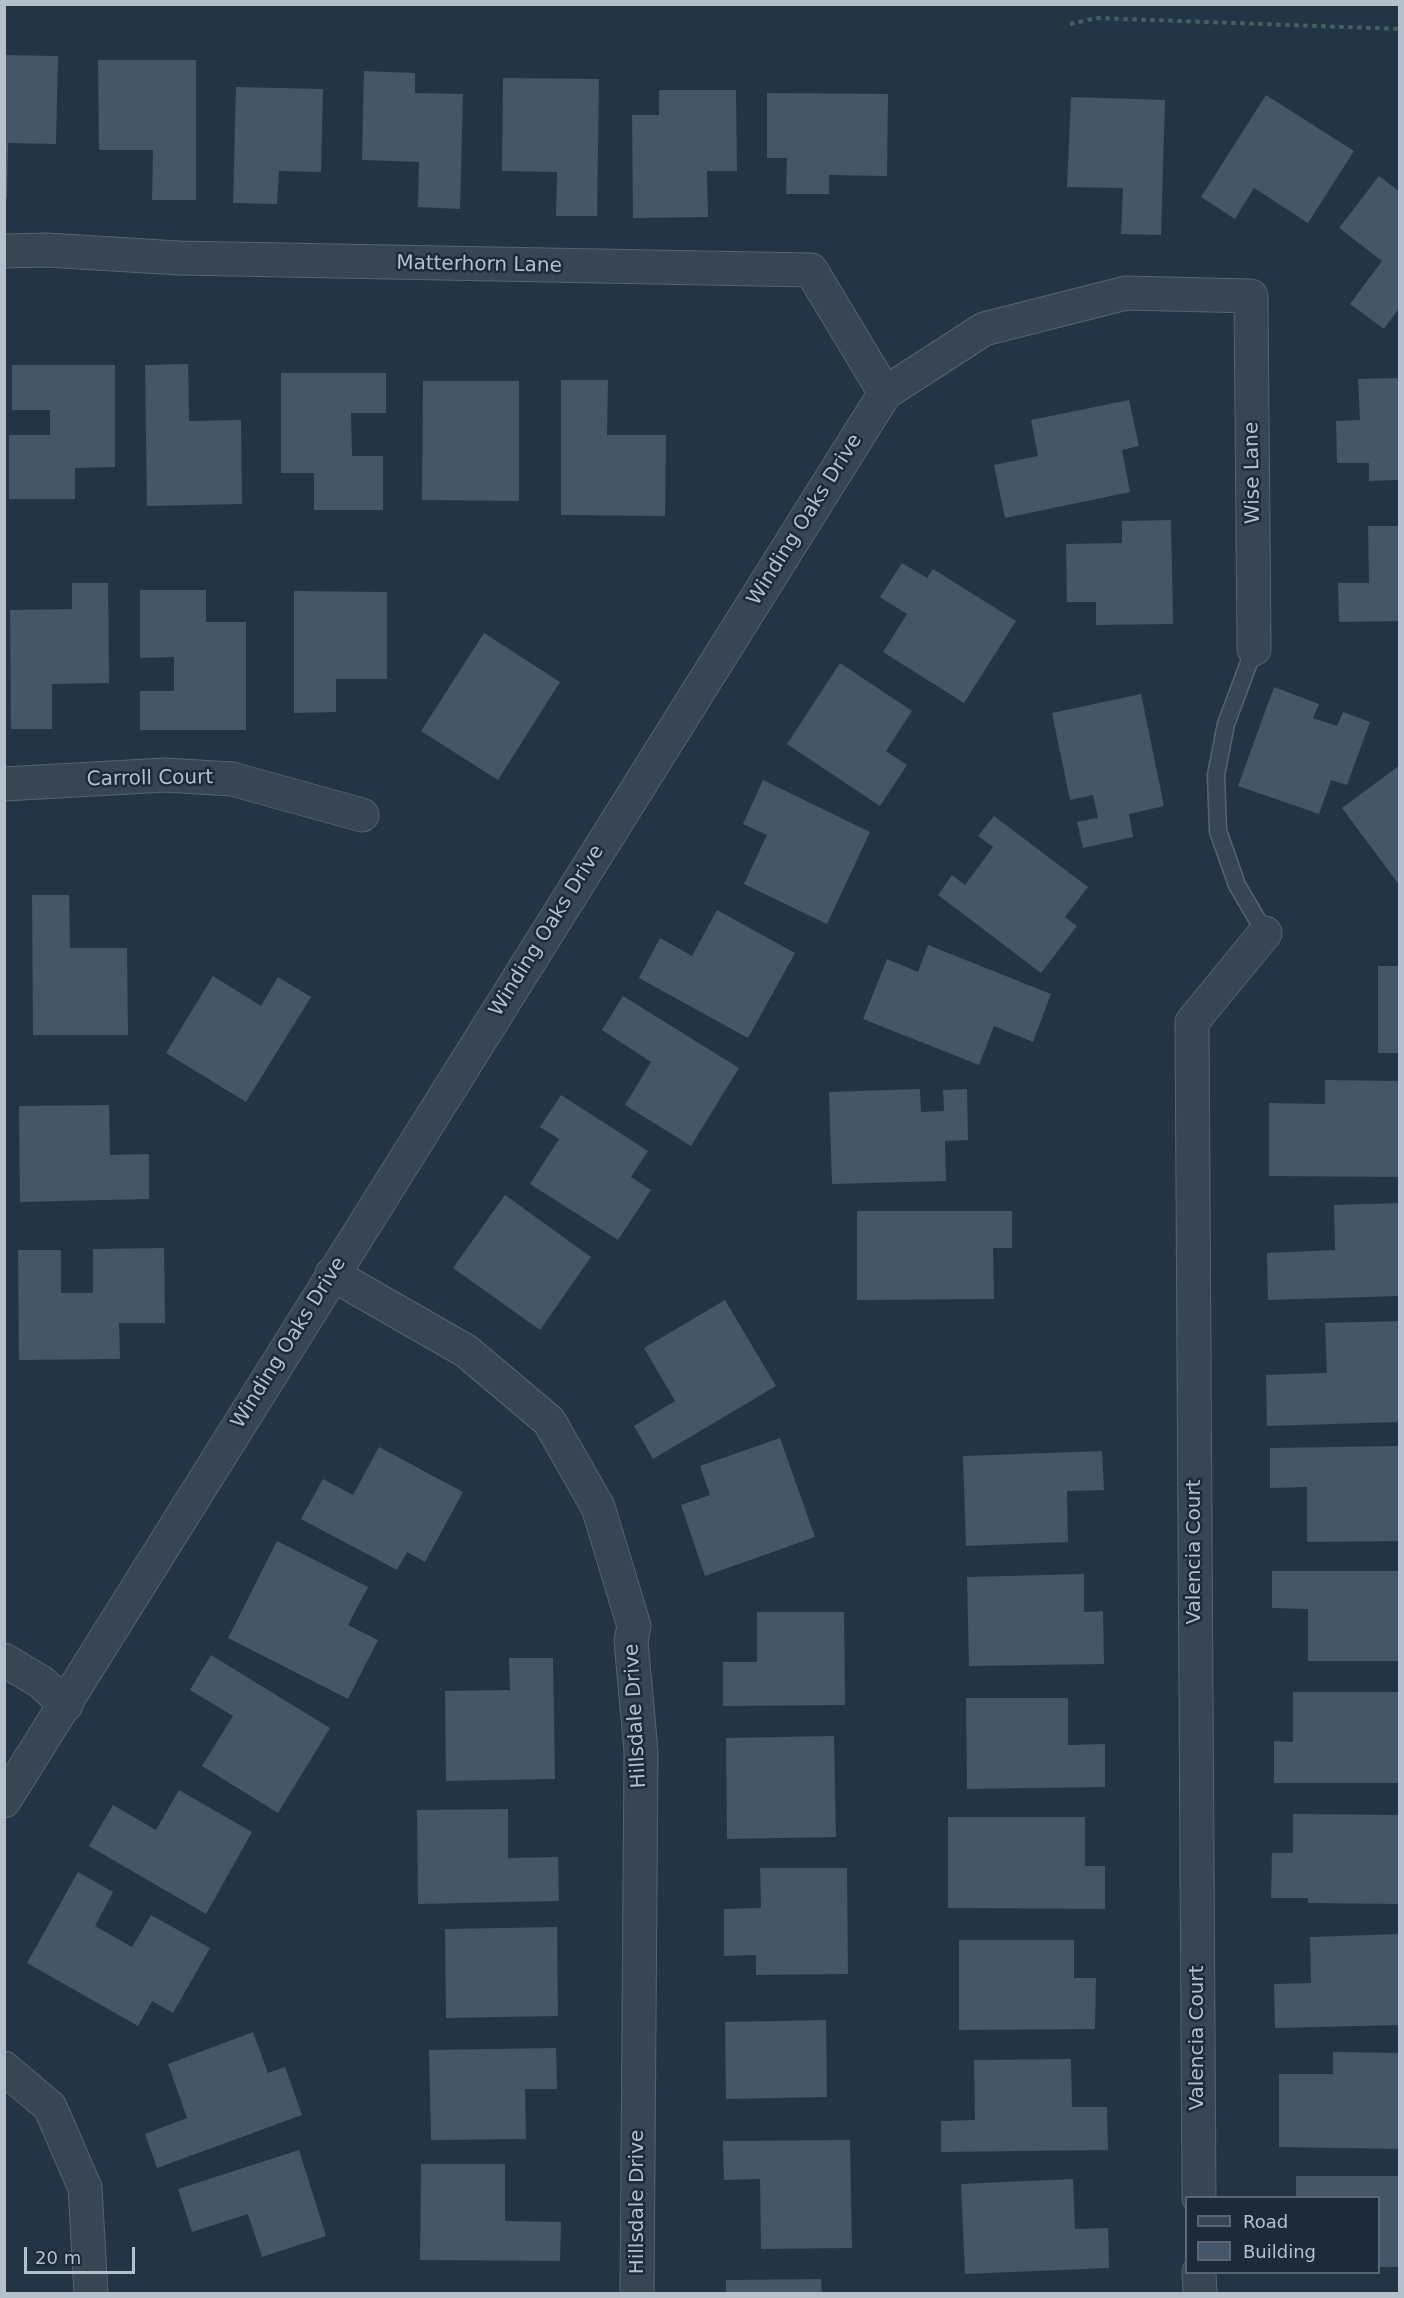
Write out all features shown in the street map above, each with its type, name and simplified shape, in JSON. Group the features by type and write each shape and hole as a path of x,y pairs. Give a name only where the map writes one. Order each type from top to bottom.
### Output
{"street":[{"name":"Matterhorn Lane","path":"4,250 47,250 214,259 811,270 885,393"},
{"name":"Winding Oaks Drive","path":"4,1801 885,393 984,330 1126,293 1251,296"},
{"name":"Wise Lane","path":"1251,296 1254,650"},
{"name":"Carroll Court","path":"4,784 165,775 232,779 362,815"},
{"name":"Valencia Court","path":"1199,2196 1192,1022 1265,933"},
{"name":"Hillsdale Drive","path":"332,1274 466,1351 549,1421 598,1507 634,1626 632,1641 641,1751 637,2294"},
{"path":"4,1660 41,1682 66,1705"},
{"path":"4,2068 50,2107 85,2188 91,2294"},
{"path":"1199,2274 1200,2294"}],"lane":[{"path":"1254,650 1226,724 1216,775 1218,831 1237,885 1265,933"}],"path":[{"path":"1070,24 1096,18 1400,29"}],"building":[{"path":"5,55 58,56 56,144 8,143 7,199 5,199"},
{"path":"98,60 196,60 196,200 152,200 153,150 99,150"},
{"path":"364,71 415,73 415,93 463,94 460,209 418,207 419,162 362,160"},
{"path":"503,78 599,79 597,216 556,216 557,172 502,171"},
{"path":"236,87 323,89 321,172 279,171 277,204 233,203"},
{"path":"659,90 736,90 737,171 707,171 708,217 633,218 632,115 659,115"},
{"path":"767,93 888,94 887,176 829,175 829,194 786,194 787,158 767,158"},
{"path":"1266,95 1354,151 1308,223 1254,188 1235,219 1201,197"},
{"path":"1071,97 1165,100 1161,235 1121,234 1123,188 1067,187"},
{"path":"1379,176 1400,192 1400,307 1384,329 1350,304 1382,261 1339,228"},
{"path":"188,364 189,421 241,420 242,504 147,506 145,365"},
{"path":"12,365 115,365 115,467 75,468 75,499 9,499 9,435 50,435 50,410 12,410"},
{"path":"281,373 386,373 386,413 351,413 352,456 383,456 383,510 314,510 314,473 281,473"},
{"path":"1400,378 1400,480 1369,481 1369,463 1337,463 1336,421 1360,420 1358,379"},
{"path":"561,380 608,380 607,435 666,435 665,516 561,515"},
{"path":"423,381 519,381 519,501 422,500"},
{"path":"1129,400 1139,446 1122,450 1130,492 1005,518 994,465 1038,456 1031,420"},
{"path":"1171,520 1173,624 1096,625 1096,602 1067,602 1066,544 1122,543 1122,521"},
{"path":"1368,526 1400,526 1400,621 1339,622 1338,583 1369,583"},
{"path":"902,563 927,578 933,569 1016,621 964,703 883,652 907,614 880,597"},
{"path":"72,583 108,583 109,683 52,684 52,729 11,729 10,610 72,609"},
{"path":"140,590 206,590 206,622 246,622 246,730 140,730 140,691 174,691 174,657 140,658"},
{"path":"294,591 387,592 387,679 336,679 336,712 294,713"},
{"path":"484,633 560,682 498,780 421,731"},
{"path":"840,663 912,711 886,751 907,765 880,806 787,744"},
{"path":"1274,687 1319,704 1313,718 1337,726 1343,712 1370,722 1347,785 1331,780 1319,814 1238,786"},
{"path":"1141,694 1164,806 1129,814 1133,837 1083,848 1077,822 1098,818 1093,795 1070,800 1052,713"},
{"path":"1400,765 1400,886 1342,808"},
{"path":"763,780 870,832 827,924 744,884 767,835 743,824"},
{"path":"994,816 1088,887 1065,917 1077,926 1041,973 938,895 952,875 965,885 993,847 978,836"},
{"path":"32,895 69,895 70,948 127,948 128,1035 33,1035"},
{"path":"717,910 795,953 748,1038 639,978 660,938 692,956"},
{"path":"928,945 1051,994 1033,1042 994,1026 979,1065 863,1019 887,959 918,972"},
{"path":"1378,966 1400,966 1400,1053 1378,1053"},
{"path":"213,976 261,1006 278,977 311,997 246,1102 166,1053"},
{"path":"623,996 739,1068 691,1146 625,1105 651,1062 602,1030"},
{"path":"1325,1080 1400,1081 1400,1177 1269,1176 1269,1103 1325,1104"},
{"path":"920,1089 921,1112 944,1111 943,1090 967,1089 968,1140 945,1141 946,1181 832,1184 829,1092"},
{"path":"561,1095 648,1151 631,1177 651,1190 618,1240 530,1184 559,1139 540,1127"},
{"path":"109,1105 110,1155 149,1154 149,1199 20,1202 19,1106"},
{"path":"505,1195 591,1257 540,1330 453,1268"},
{"path":"1400,1203 1400,1296 1268,1300 1267,1253 1335,1250 1334,1205"},
{"path":"857,1211 1012,1211 1012,1248 993,1248 994,1299 857,1300"},
{"path":"164,1248 165,1323 119,1323 120,1359 19,1360 18,1250 61,1250 61,1293 93,1293 93,1249"},
{"path":"725,1300 776,1386 653,1459 634,1426 675,1401 644,1348"},
{"path":"1400,1321 1400,1422 1267,1426 1266,1375 1327,1373 1325,1323"},
{"path":"780,1438 815,1537 705,1576 681,1505 710,1495 700,1466"},
{"path":"1400,1446 1400,1541 1307,1542 1307,1487 1270,1488 1270,1448"},
{"path":"379,1447 463,1492 425,1562 407,1552 397,1570 301,1519 323,1479 353,1495"},
{"path":"1102,1451 1104,1490 1067,1491 1068,1542 966,1546 963,1456"},
{"path":"277,1541 368,1587 348,1625 378,1640 348,1699 228,1638"},
{"path":"1272,1571 1400,1571 1400,1661 1308,1661 1308,1609 1272,1608"},
{"path":"1084,1574 1084,1612 1103,1611 1104,1664 969,1666 967,1577"},
{"path":"757,1612 844,1612 845,1705 723,1706 723,1662 757,1662"},
{"path":"211,1655 330,1728 278,1813 202,1766 233,1716 190,1690"},
{"path":"509,1658 553,1658 555,1779 446,1781 445,1691 510,1690"},
{"path":"1293,1692 1400,1692 1400,1783 1274,1783 1274,1741 1293,1742"},
{"path":"966,1698 1068,1698 1068,1745 1105,1744 1105,1787 967,1789"},
{"path":"834,1736 836,1837 727,1839 726,1738"},
{"path":"179,1790 252,1832 206,1914 89,1846 113,1805 156,1830"},
{"path":"508,1809 508,1858 558,1857 559,1901 418,1904 417,1810"},
{"path":"1293,1814 1400,1815 1400,1904 1308,1903 1308,1898 1271,1898 1272,1853 1293,1853"},
{"path":"948,1817 1085,1817 1085,1866 1105,1866 1105,1909 948,1908"},
{"path":"760,1868 847,1868 848,1974 756,1975 756,1955 724,1956 724,1909 761,1908"},
{"path":"78,1872 113,1892 95,1926 132,1947 151,1915 210,1948 173,2013 152,2001 138,2026 27,1963"},
{"path":"557,1927 558,2016 446,2018 445,1929"},
{"path":"1400,1934 1400,2025 1275,2028 1274,1984 1311,1983 1310,1937"},
{"path":"959,1940 1074,1940 1074,1978 1096,1978 1095,2029 959,2030"},
{"path":"826,2020 827,2097 726,2099 725,2022"},
{"path":"253,2032 268,2073 285,2067 302,2115 157,2168 145,2134 187,2118 168,2064"},
{"path":"556,2048 557,2089 525,2089 526,2139 431,2140 429,2050"},
{"path":"1333,2052 1400,2053 1400,2149 1279,2147 1279,2074 1333,2074"},
{"path":"1071,2059 1072,2107 1107,2107 1108,2150 941,2152 941,2121 975,2120 974,2060"},
{"path":"850,2140 852,2248 761,2249 760,2179 724,2180 723,2141"},
{"path":"299,2150 326,2236 262,2257 248,2214 192,2232 178,2189"},
{"path":"421,2164 505,2164 505,2221 561,2222 560,2261 420,2260"},
{"path":"1296,2176 1400,2176 1400,2267 1380,2267 1380,2196 1296,2196"},
{"path":"1073,2179 1075,2229 1108,2228 1109,2268 965,2274 961,2184"},
{"path":"821,2279 822,2294 726,2294 726,2280"}]}
